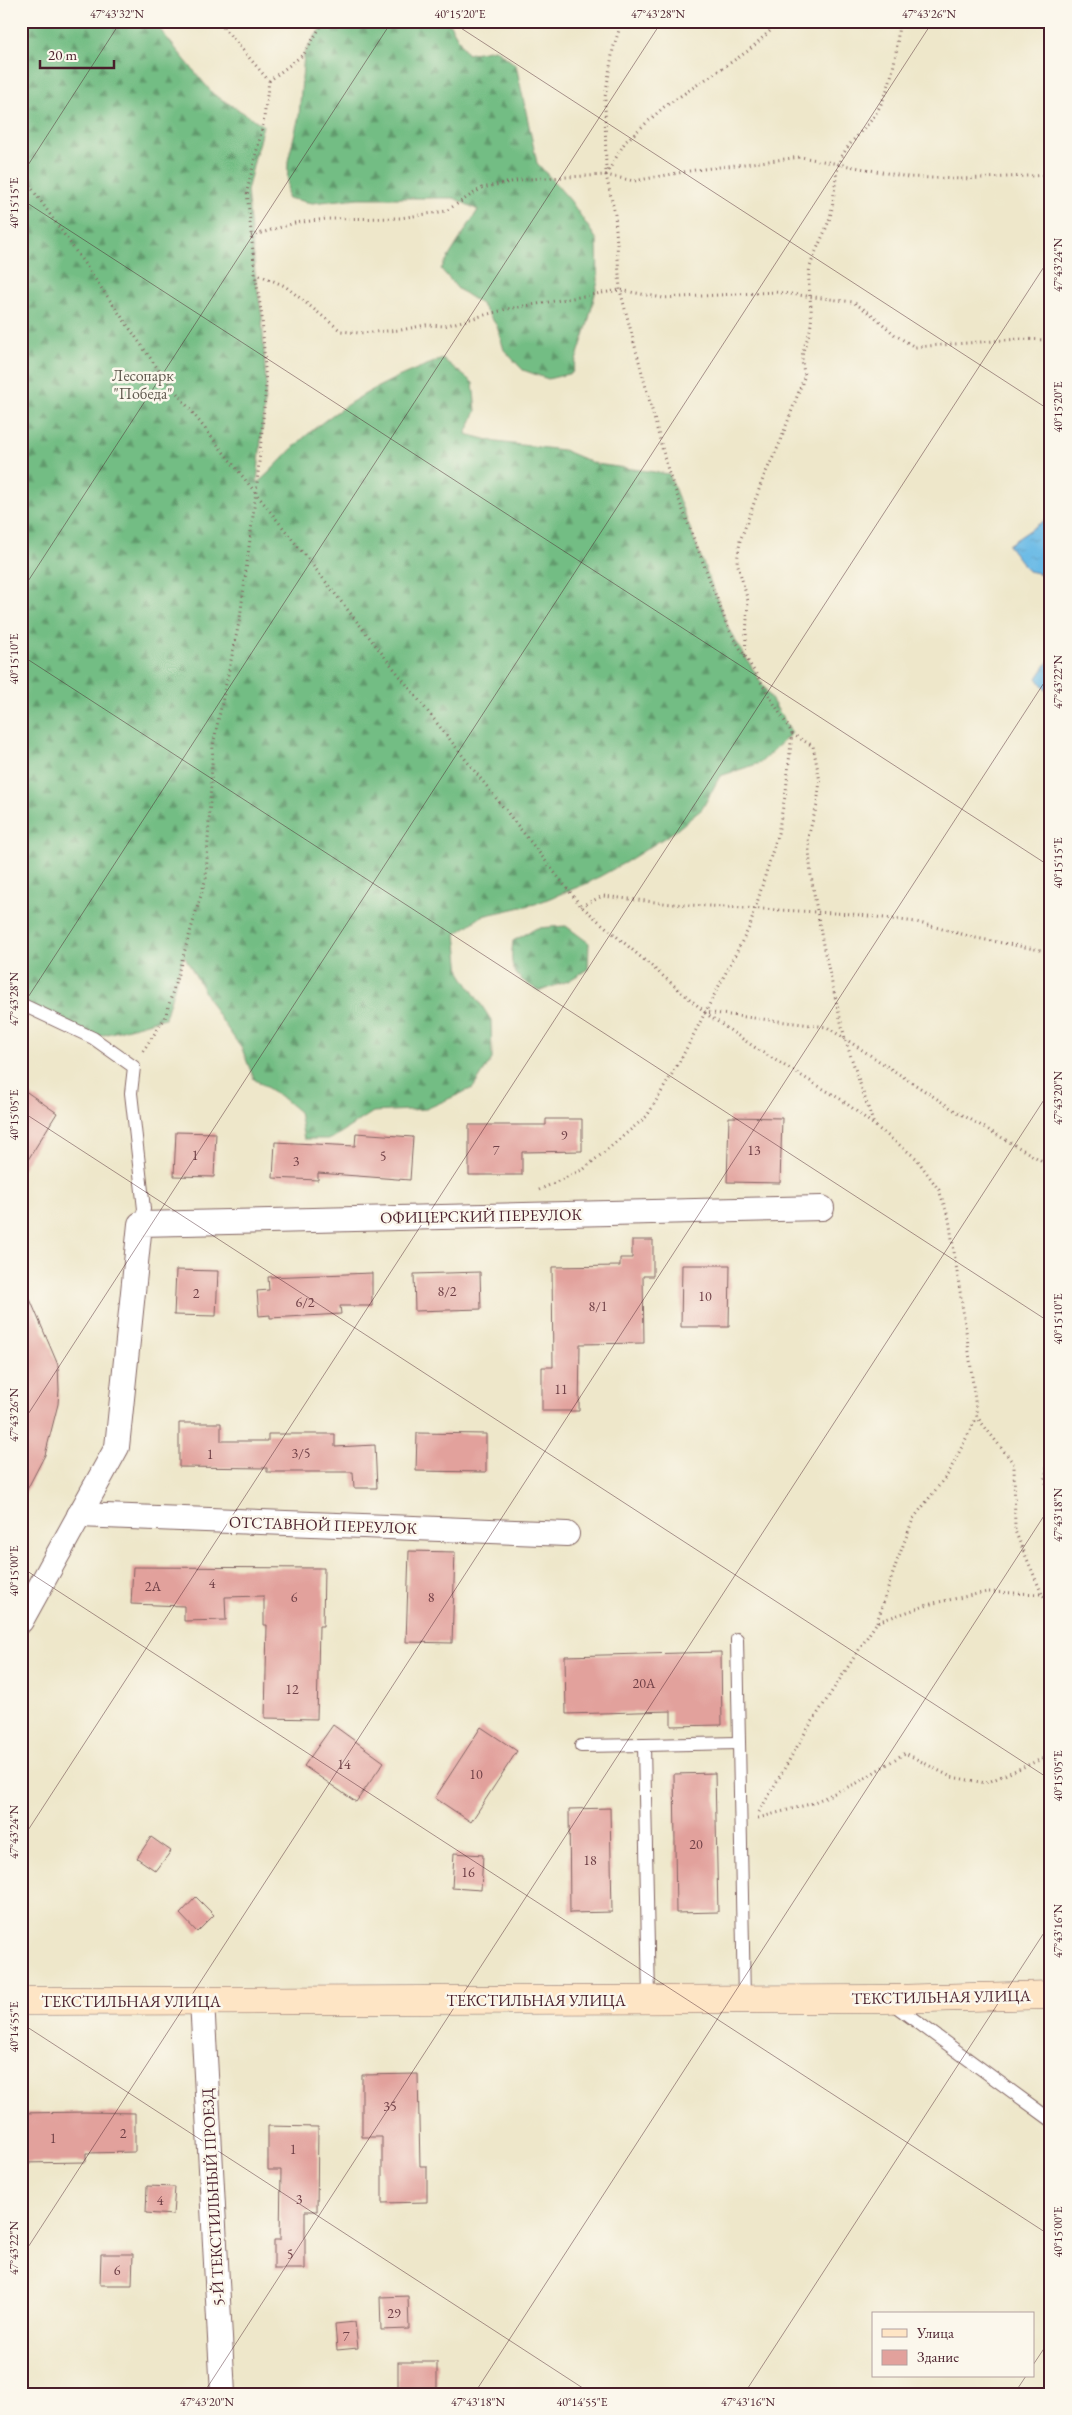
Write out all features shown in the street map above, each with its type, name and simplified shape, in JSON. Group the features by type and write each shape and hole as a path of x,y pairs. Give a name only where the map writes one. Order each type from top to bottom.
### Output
{"main road":[{"name":"ТЕКСТИЛЬНАЯ УЛИЦА","path":"21,2001 886,1999 1051,1995"}],"street":[{"name":"ОФИЦЕРСКИЙ ПЕРЕУЛОК","path":"140,1224 822,1208"},
{"path":"21,1621 27,1595 79,1515 117,1447 140,1224"},
{"name":"ОТСТАВНОЙ ПЕРЕУЛОК","path":"79,1515 567,1534"},
{"name":"5-Й ТЕКСТИЛЬНЫЙ ПРОЕЗД","path":"202,2000 223,2394"}],"lane":[{"path":"23,1008 93,1038 134,1067 131,1093 144,1209 140,1224"},
{"path":"738,1640 744,1999"},
{"path":"581,1746 739,1743"},
{"path":"644,1745 649,1999"},
{"path":"886,1999 1051,2120"}],"path":[{"path":"218,21 269,81"},
{"path":"134,1067 164,1018 206,878 213,745 240,618 256,492 266,386 262,317 254,273 247,191 263,125 269,81 304,54 324,21"},
{"path":"622,21 613,49 605,97 606,175 615,214 620,290 669,474 729,630 792,734 813,746 820,781 817,805 808,837 810,876 822,945 845,1040 875,1126"},
{"path":"606,175 625,142 664,107 728,65 781,21"},
{"path":"745,657 748,601 737,562 740,541 764,476 780,445 805,375 801,363 802,349 811,325 810,268 829,219 839,163 846,148 860,135 876,112 886,92 894,66 899,21"},
{"path":"251,236 295,223 326,218 400,218 446,211 482,188 525,179 606,175 634,181 695,170 801,157 908,177 960,179 1051,175"},
{"path":"21,173 158,369 581,906 705,1012 760,1051 842,1100 916,1158 939,1190 950,1228 977,1417 1014,1464 1014,1531 1042,1594 1051,1603"},
{"path":"254,273 285,286 341,331 359,333 401,330 426,324 444,326 507,309 620,290 663,298 775,292 853,302 874,316 895,335 916,347 1019,339 1051,340"},
{"path":"533,1192 584,1169 647,1116 750,926 778,833 786,791 792,734"},
{"path":"581,906 603,896 672,904 852,914 916,922 976,938 1051,952"},
{"path":"705,1012 827,1028 954,1110 1051,1166"},
{"path":"977,1417 948,1474 913,1519 877,1622 805,1733 755,1819 810,1804 857,1783 905,1753 950,1777 986,1783 1051,1755"},
{"path":"1051,1438 1045,1481 1051,1491"},
{"path":"877,1622 934,1603 987,1592 1042,1594"}],"green space":[{"name":"Лесопарк \"Победа\"","path":"21,21 153,21 213,94 263,125 247,191 255,273 262,317 266,386 257,483 314,429 348,404 403,375 443,359 473,383 476,411 466,434 496,442 563,450 596,464 669,474 729,630 792,733 760,763 720,776 702,809 675,831 626,862 588,883 535,904 482,916 456,934 460,972 491,1020 492,1059 473,1088 426,1109 373,1112 331,1139 304,1139 299,1112 280,1096 254,1079 242,1049 215,1011 184,955 165,1018 93,1038 21,1004"},
{"path":"325,21 448,21 467,54 495,49 516,65 537,163 570,200 597,240 598,281 588,323 572,373 548,379 523,370 504,350 497,326 481,304 458,289 441,269 478,210 454,198 358,198 312,203 287,198 288,161 299,116 304,54"},
{"path":"566,926 589,943 588,969 568,981 540,991 524,981 515,972 512,959 513,941 537,928"}],"water":[{"path":"1051,516 1051,576 1028,571 1008,545"},
{"path":"1051,657 1051,697 1037,678"}],"building":[{"path":"21,1088 57,1113 21,1171"},
{"path":"729,1117 782,1118 780,1183 727,1182"},
{"path":"546,1119 582,1119 582,1151 522,1152 522,1175 469,1175 469,1125 546,1125"},
{"path":"176,1132 216,1133 214,1177 174,1176"},
{"path":"356,1133 413,1137 410,1180 318,1173 318,1180 273,1178 275,1142 355,1146"},
{"path":"632,1240 653,1240 653,1276 643,1276 644,1343 580,1344 579,1411 542,1411 542,1367 553,1367 552,1267 620,1266 620,1258 632,1258"},
{"path":"682,1265 730,1265 729,1327 681,1327"},
{"path":"176,1270 218,1271 216,1316 174,1315"},
{"path":"480,1272 481,1309 415,1311 414,1274"},
{"path":"372,1273 372,1306 340,1306 341,1314 270,1318 270,1315 259,1316 257,1291 269,1290 268,1277"},
{"path":"21,1278 58,1365 59,1390 58,1404 45,1455 21,1501"},
{"path":"179,1423 221,1423 221,1441 268,1441 268,1434 335,1434 335,1447 375,1445 377,1488 354,1488 353,1472 267,1472 267,1468 179,1467"},
{"path":"417,1433 486,1434 486,1472 416,1471"},
{"path":"409,1551 455,1552 452,1643 406,1642"},
{"path":"133,1567 324,1568 323,1626 319,1626 317,1719 265,1718 267,1625 264,1625 264,1596 225,1597 226,1620 184,1621 184,1606 131,1604"},
{"path":"721,1652 722,1725 671,1726 671,1711 566,1714 565,1656"},
{"path":"333,1725 384,1762 356,1802 304,1766"},
{"path":"481,1727 517,1751 471,1822 435,1798"},
{"path":"715,1773 718,1912 676,1913 674,1774"},
{"path":"610,1808 612,1912 570,1913 569,1809"},
{"path":"151,1837 171,1851 156,1871 137,1858"},
{"path":"454,1853 483,1855 481,1890 452,1888"},
{"path":"196,1897 214,1915 197,1932 180,1914"},
{"path":"418,2074 420,2166 427,2166 427,2202 382,2203 382,2137 362,2137 362,2075"},
{"path":"21,2113 135,2113 135,2152 86,2153 86,2162 21,2163"},
{"path":"268,2126 318,2127 317,2211 305,2211 305,2269 274,2269 274,2240 280,2240 281,2170 268,2170"},
{"path":"147,2186 175,2187 173,2215 146,2213"},
{"path":"101,2254 133,2254 132,2285 100,2285"},
{"path":"408,2296 409,2329 381,2330 380,2297"},
{"path":"355,2322 358,2348 337,2350 335,2324"},
{"path":"398,2362 437,2362 437,2394 398,2394"}]}
